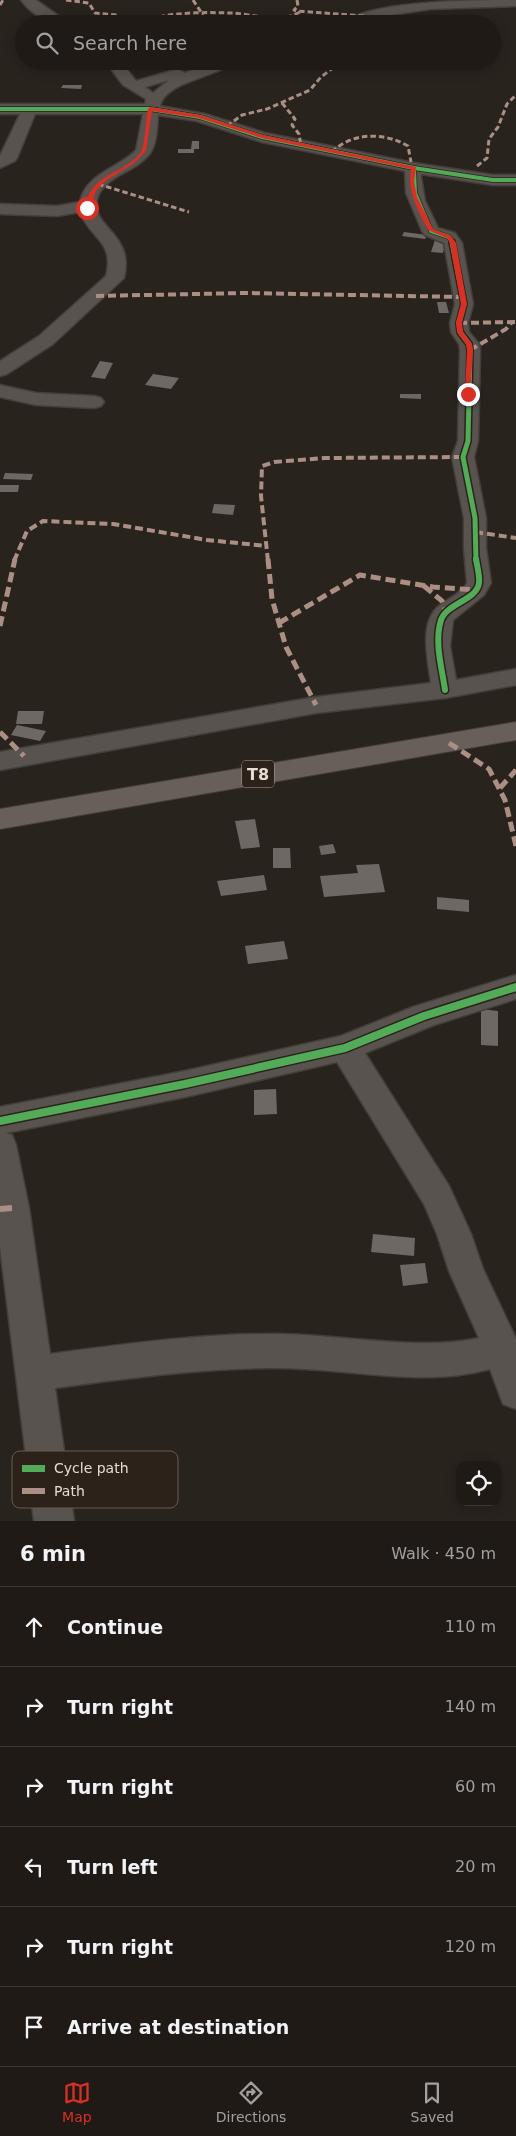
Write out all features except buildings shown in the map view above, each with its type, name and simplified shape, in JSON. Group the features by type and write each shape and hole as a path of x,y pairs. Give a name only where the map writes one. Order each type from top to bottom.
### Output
{"highway":[{"name":"T8","path":"0,819 516,731"}],"street":[{"path":"28,0 46,15"},
{"path":"364,15 377,6 418,3 516,2"},
{"path":"120,70 152,104"},
{"path":"133,86 172,76 185,70"},
{"path":"0,370 25,355 52,335 115,278 118,271 117,256 108,236 89,214 88,205 94,190 103,180 131,163 144,151 152,104 176,82 205,70"},
{"path":"0,109 152,104 262,137 414,168 484,179 516,180"},
{"path":"0,163 9,158 30,108"},
{"path":"374,160 516,167"},
{"path":"414,168 412,182 415,197 431,230 449,237 453,243 464,304 459,322 460,332 469,344 470,350 468,441 463,457 474,518 479,583 476,590 446,612 441,620 438,646 445,690"},
{"path":"0,209 57,211 88,205"},
{"path":"0,349 25,355"},
{"path":"0,391 36,399 94,402"},
{"path":"0,760 316,705 445,690 516,677"},
{"path":"0,1121 185,1084 345,1048 424,1016 516,987"},
{"path":"345,1048 437,1196 454,1234 466,1271 505,1343 516,1391"},
{"path":"0,1145 12,1208 45,1451"},
{"path":"34,1373 186,1355 313,1352 395,1359 463,1358 505,1343"},
{"path":"52,1508 54,1521"}],"marked path":[{"path":"0,5 3,0"},
{"path":"66,0 89,3 95,13 118,15"},
{"path":"193,0 203,15"},
{"path":"297,0 298,6 294,10 297,11 351,15"},
{"path":"294,15 300,12"},
{"path":"172,15 203,13 250,15"},
{"path":"227,126 242,115 267,109 290,97 310,90 330,70"},
{"path":"477,166 487,158 489,139 498,127 507,104 516,95"},
{"path":"282,103 295,119 292,125 299,134 301,146"},
{"path":"332,152 339,145 352,138 381,137 408,146 411,162"},
{"path":"98,184 189,212"},
{"path":"96,296 246,293 462,297"},
{"path":"470,350 506,329 512,322"},
{"path":"459,323 516,322"},
{"path":"316,705 286,647 272,599 261,496 262,466 274,462 325,458 463,457"},
{"path":"0,626 10,576 22,539 29,529 43,521 113,524 207,540 267,546"},
{"path":"475,532 516,538"},
{"path":"279,623 360,575 433,587 476,590"},
{"path":"424,586 442,601 446,612"},
{"path":"0,732 24,756"},
{"path":"449,743 489,769 505,800 516,846"},
{"path":"500,788 516,770"},
{"path":"0,1209 12,1208"}],"cycle path":[{"path":"0,109 150,109 200,117 262,137 414,168 493,180 516,180"},
{"path":"414,168 413,185 415,193 431,231 449,237 453,243 464,304 459,323 460,332 469,344 470,350 468,441 463,457 475,518 475,548 479,583 476,590 446,612 441,620 438,646 445,690"},
{"path":"0,1121 185,1084 345,1048 424,1016 516,987"}],"route":[{"path":"87,208 98,184 131,163 144,151 150,109 200,117 262,137 301,146 414,168 412,182 419,207 433,233 449,237 453,243 464,304 459,322 460,332 469,344 470,350 468,357 468,394"}]}
